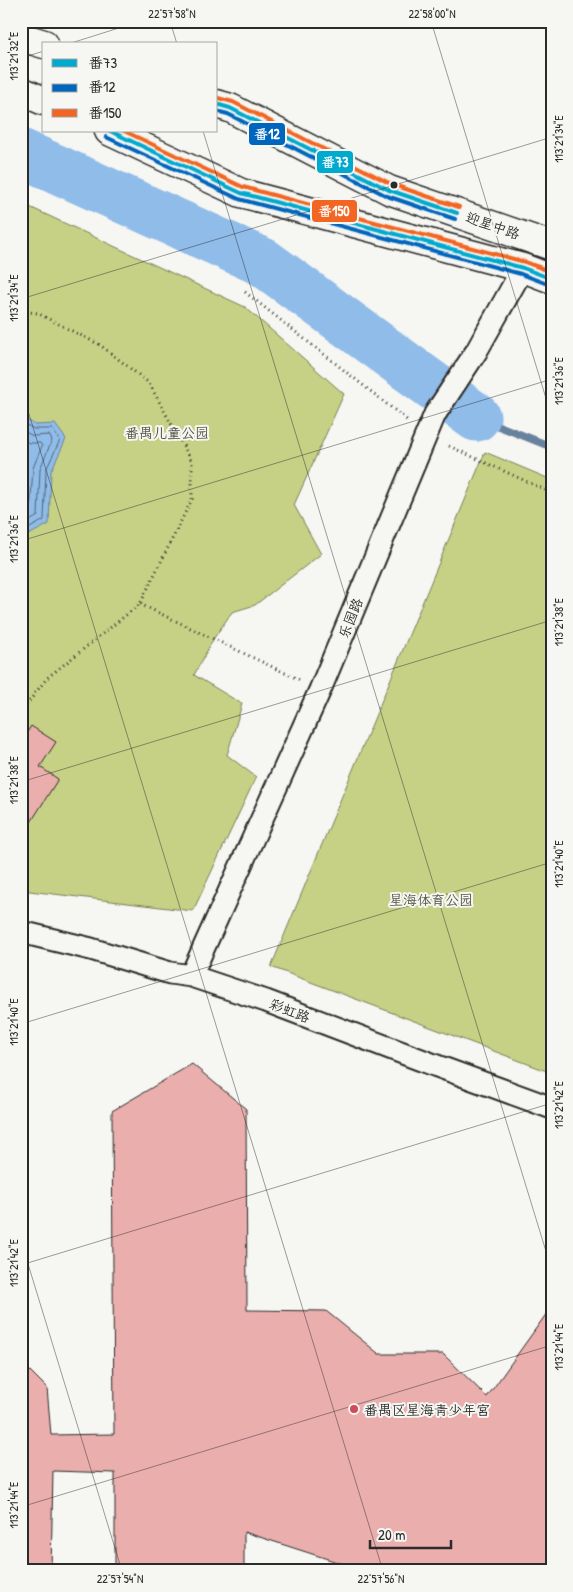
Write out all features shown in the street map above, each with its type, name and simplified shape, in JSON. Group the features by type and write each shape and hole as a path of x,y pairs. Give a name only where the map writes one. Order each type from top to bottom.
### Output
{"street":[{"path":"21,37 42,43"},
{"path":"21,91 42,100"},
{"name":"迎星中路","path":"218,105 230,108 389,190 552,246"},
{"path":"111,132 241,193 523,268 552,279"},
{"name":"乐园路","path":"191,976 320,690 435,414 476,352 523,268"},
{"name":"彩虹路","path":"21,932 92,949 170,973 191,976 266,1001 552,1108"}],"path":[{"path":"245,292 426,435 552,493"},
{"path":"21,311 36,313 100,345 148,383 192,462 192,499 140,604 47,678 21,712"},
{"path":"140,604 320,690"}],"green space":[{"name":"番禺儿童公园","path":"21,203 245,307 344,394 294,505 321,554 255,605 232,612 214,638 194,675 242,704 227,755 256,777 193,911 21,890"},
{"name":"星海体育公园","path":"485,452 552,480 552,1073 271,967"}],"water":[{"path":"21,416 35,425 55,424 66,439 51,471 49,524 21,539"}],"building":[{"path":"31,726 56,742 40,767 58,779 21,838 21,742"},
{"path":"192,1064 246,1109 247,1310 326,1311 379,1354 443,1354 487,1397 552,1306 552,1571 365,1571 244,1532 244,1571 115,1571 115,1473 53,1471 51,1571 21,1571 21,1362 47,1388 51,1435 114,1434 112,1111"}],"waterway":[{"path":"21,153 263,262 476,417"},
{"path":"476,417 552,447"}],"transit line":[{"name":"番150","path":"218,98 233,102 391,184 459,207"},
{"name":"番73","path":"218,105 230,108 389,190 457,213"},
{"name":"番12","path":"218,112 228,114 387,196 455,219"},
{"name":"番73","path":"112,132 241,193 523,268 552,279"},
{"name":"番150","path":"126,132 243,187 525,262 552,272"},
{"name":"番12","path":"106,137 239,199 521,274 550,285"}],"place":[{"name":"番禺区星海青少年宫","path":"354,1409"}]}
